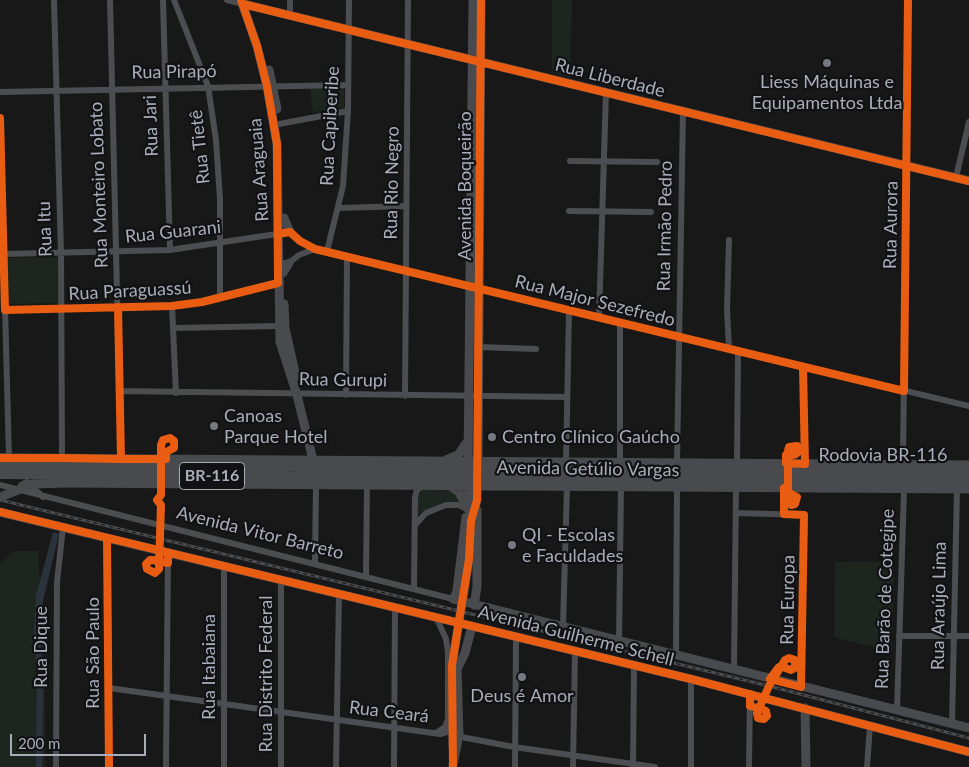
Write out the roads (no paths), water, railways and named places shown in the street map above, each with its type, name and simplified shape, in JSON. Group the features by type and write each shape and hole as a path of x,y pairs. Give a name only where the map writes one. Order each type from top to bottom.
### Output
{"highway":[{"name":"BR-116","path":"7,458 285,471"},
{"name":"BR-116","path":"0,465 127,463 153,459"},
{"name":"BR-116","path":"842,465 879,477"},
{"name":"BR-116","path":"0,474 140,475 285,471"},
{"name":"Rodovia BR-116","path":"285,471 879,477 969,482"},
{"name":"Rodovia BR-116","path":"879,477 969,472"},
{"name":"BR-116","path":"140,475 195,484"},
{"name":"BR-116","path":"841,488 879,477"}],"main road":[{"name":"Avenida Boqueirão","path":"473,0 477,61"},
{"name":"Avenida Boqueirão","path":"473,462 478,450 474,397 477,61 481,0"},
{"name":"Rua Liberdade","path":"245,2 290,15 763,132 969,181"},
{"name":"Rua Araguaia","path":"245,2 270,86 279,124 282,146 284,218 284,263 279,326 280,342 297,394 313,460"},
{"name":"Rua Araguaia","path":"270,86 284,233"},
{"name":"Rua Araguaia","path":"282,280 285,328 299,390 297,394"},
{"name":"Avenida Boqueirão","path":"453,766 452,658 468,559 469,516 473,484 473,462 468,439 479,347 475,287"},
{"path":"468,439 456,456 439,461 446,468 447,475 442,484 459,492 469,516 465,520 462,566 455,598 474,605 619,642 969,728"},
{"path":"478,450 482,458 488,462"},
{"path":"7,458 62,458 127,463"},
{"name":"Avenida Getúlio Vargas","path":"153,459 969,465"},
{"path":"508,462 502,466 499,472 508,485"},
{"name":"Avenida Getúlio Vargas","path":"0,497 33,484 65,483 488,484 904,490 969,489"},
{"name":"Avenida Boqueirão","path":"469,516 478,498 473,484"},
{"path":"474,605 477,587 478,498 482,487 488,484"},
{"name":"Avenida Guilherme Schell","path":"0,512 691,679 870,724 969,752"},
{"path":"0,519 23,517"},
{"path":"477,587 485,601 497,610"},
{"path":"453,766 459,738 458,669 465,654 472,626"},
{"path":"805,708 806,767"}],"street":[{"name":"Rua Itu","path":"54,0 62,309 62,458"},
{"name":"Rua Monteiro Lobato","path":"110,0 120,391 127,463"},
{"name":"Rua Jari","path":"163,0 170,250"},
{"name":"Rua Tietê","path":"174,0 208,86 216,140 220,298"},
{"name":"Rua Liberdade","path":"227,0 245,2"},
{"path":"290,0 290,15"},
{"name":"Rua Capiberibe","path":"327,252 343,186 348,111 349,0"},
{"name":"Rua Rio Negro","path":"405,396 408,0"},
{"name":"Rua Aurora","path":"903,464 908,0"},
{"name":"Rua Pirapó","path":"0,92 208,86 348,85"},
{"path":"599,318 606,92"},
{"path":"279,124 348,111"},
{"name":"Rua Irmão Pedro","path":"677,463 683,111"},
{"path":"0,118 7,458"},
{"path":"956,177 969,122"},
{"path":"570,161 657,162"},
{"path":"338,208 406,206"},
{"path":"569,211 651,212"},
{"name":"Rua Major Sezefredo","path":"284,233 327,252 969,406"},
{"name":"Rua Guarani","path":"4,254 170,250 284,233"},
{"path":"729,240 727,310 729,348"},
{"path":"284,263 315,248"},
{"path":"346,395 347,256"},
{"name":"Rua Paraguassú","path":"5,310 172,306 220,298 282,280"},
{"path":"172,306 176,393"},
{"path":"566,463 569,311"},
{"path":"620,323 620,463"},
{"path":"173,328 279,326"},
{"path":"479,347 536,349"},
{"path":"737,464 738,351"},
{"path":"803,367 804,464"},
{"name":"Rua Gurupi","path":"120,391 566,397"},
{"path":"22,491 20,485 27,482 44,497"},
{"path":"315,563 316,484"},
{"path":"414,589 416,494 421,487 428,484"},
{"name":"Avenida Vitor Barreto","path":"0,485 455,598"},
{"path":"366,576 367,485"},
{"path":"563,627 567,486"},
{"path":"619,642 621,486"},
{"path":"676,486 676,655"},
{"path":"734,669 736,488"},
{"name":"Rua Araújo Lima","path":"952,724 957,489"},
{"name":"Rua Barão de Cotegipe","path":"897,710 904,490"},
{"path":"415,526 426,513 446,504 459,505 469,516"},
{"name":"Rua Europa","path":"736,513 804,514 801,687"},
{"name":"Rua Dique","path":"56,767 57,582 63,527"},
{"name":"Rua São Paulo","path":"107,538 109,767"},
{"path":"166,767 168,553"},
{"name":"Rua Itabaiana","path":"224,567 224,767"},
{"name":"Rua Distrito Federal","path":"281,581 281,767"},
{"path":"336,767 335,720 339,594"},
{"path":"394,767 395,608"},
{"path":"435,733 445,727 448,719 446,639 436,617"},
{"path":"899,636 969,636"},
{"path":"515,767 516,637"},
{"path":"573,767 575,652"},
{"path":"633,765 634,666"},
{"path":"691,679 691,767"},
{"name":"Rua Ceará","path":"109,688 281,711 394,729 444,734 453,723"},
{"path":"749,767 750,694"},
{"name":"Rua Ceará","path":"453,723 456,736 459,738"},
{"path":"867,767 870,724"},
{"path":"459,738 655,767"}],"railway":[{"path":"0,500 769,686 969,738"}],"place":[{"name":"Liess Máquinas e Equipamentos Ltda","path":"827,63"},
{"name":"Canoas Parque Hotel","path":"214,426"},
{"name":"Centro Clínico Gaúcho","path":"492,437"},
{"name":"QI - Escolas e Faculdades","path":"512,545"},
{"name":"Deus é Amor","path":"522,677"}]}
